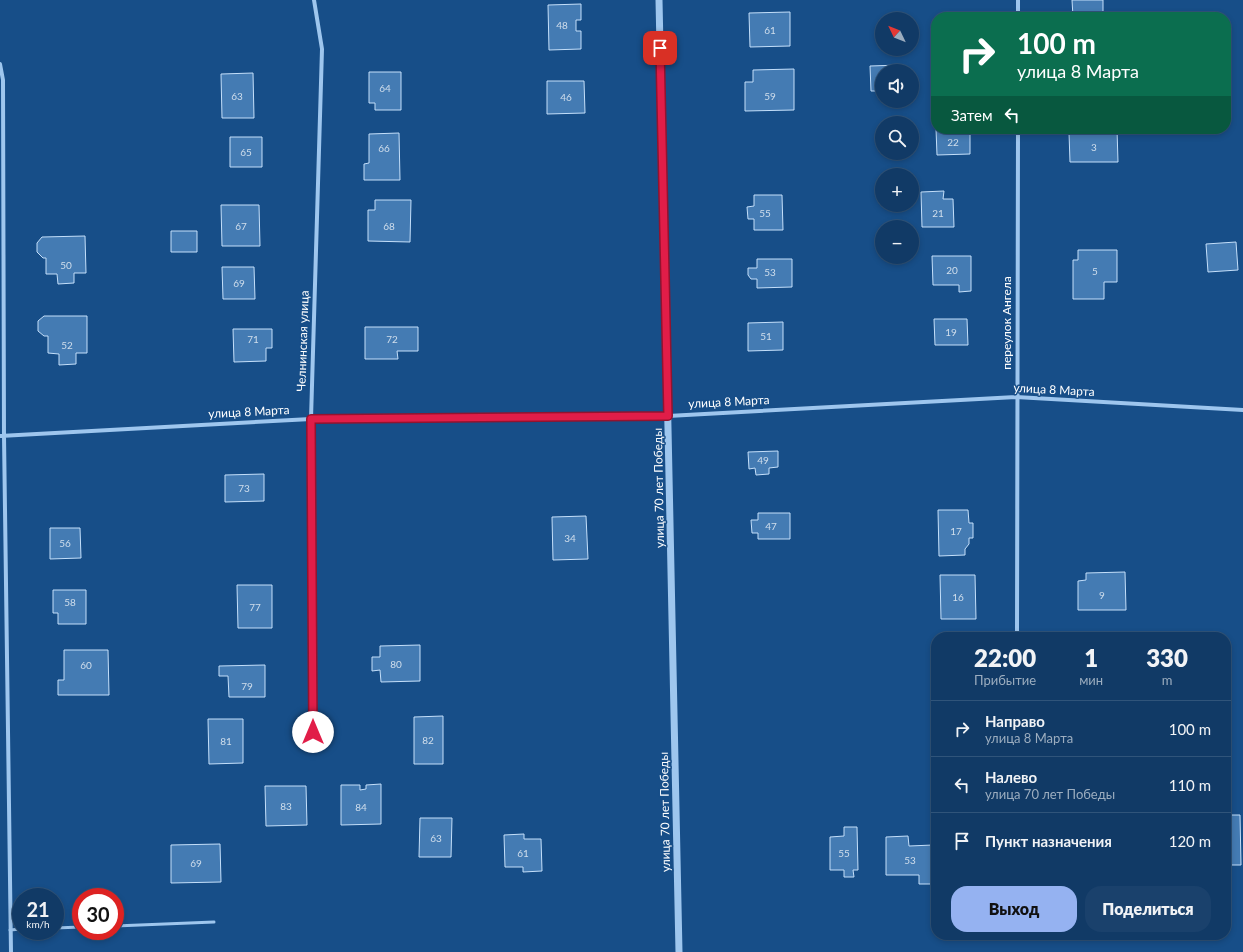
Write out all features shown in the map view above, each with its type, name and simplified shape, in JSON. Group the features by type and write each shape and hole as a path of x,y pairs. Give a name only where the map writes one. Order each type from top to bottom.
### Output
{"street":[{"name":"Челнинская улица","path":"313,732 311,419 322,48 314,0"},
{"name":"улица 70 лет Победы","path":"659,0 679,952"},
{"path":"1018,0 1018,12"},
{"path":"0,64 3,80 2,436 11,952"},
{"name":"переулок Ангела","path":"1017,632 1016,397 1018,134"},
{"name":"улица 8 Марта","path":"2,436 311,419 668,416 1016,397 1243,410"}],"lane":[{"path":"124,926 214,922"}],"building":[{"path":"1072,0 1103,0 1103,12 1073,12"},
{"path":"581,4 581,20 576,20 576,31 581,31 581,49 549,50 548,5"},
{"path":"790,12 790,46 750,47 749,13"},
{"path":"870,66 875,66 875,91 871,91"},
{"path":"794,69 794,110 745,111 745,82 753,82 753,70"},
{"path":"369,72 401,72 401,110 375,110 375,103 369,103"},
{"path":"253,73 254,118 222,118 221,74"},
{"path":"547,81 584,81 585,113 547,114"},
{"path":"399,133 400,180 364,180 364,164 369,163 369,134"},
{"path":"936,134 970,134 970,154 937,155"},
{"path":"1069,134 1117,134 1118,162 1070,162"},
{"path":"230,137 262,137 262,167 230,167"},
{"path":"944,191 943,199 953,199 954,227 922,227 921,192"},
{"path":"754,195 782,195 783,230 754,230 754,219 748,219 747,207 754,206"},
{"path":"375,200 411,200 410,242 368,241 368,210 375,210"},
{"path":"221,205 259,205 260,246 222,246"},
{"path":"171,231 197,231 197,252 171,252"},
{"path":"85,236 86,273 74,273 74,283 58,284 57,274 46,274 46,258 43,258 37,252 37,243 42,237"},
{"path":"1236,242 1238,270 1208,272 1206,244"},
{"path":"1078,250 1117,250 1117,282 1104,282 1104,299 1073,299 1073,260 1078,260"},
{"path":"932,256 971,256 971,291 959,292 959,285 933,285"},
{"path":"757,259 792,259 792,287 757,288 757,279 751,279 748,275 748,268 757,268"},
{"path":"222,267 254,267 255,299 223,299"},
{"path":"44,316 87,316 87,353 76,353 76,364 59,365 59,354 48,353 48,336 44,336 38,331 38,321"},
{"path":"934,319 967,319 968,345 935,345"},
{"path":"783,322 783,350 748,351 748,323"},
{"path":"365,327 418,327 418,351 397,351 398,359 365,359"},
{"path":"233,329 272,329 272,348 266,348 266,361 234,362"},
{"path":"778,451 778,467 769,468 769,474 756,475 755,468 749,469 748,452"},
{"path":"264,474 264,501 225,502 225,475"},
{"path":"938,510 968,510 969,523 973,523 973,538 969,538 969,544 965,549 965,555 939,556"},
{"path":"758,513 790,513 790,539 758,539 758,533 752,533 751,520 758,520"},
{"path":"586,516 588,559 553,560 552,517"},
{"path":"50,528 80,528 81,558 50,559"},
{"path":"1125,572 1126,610 1078,610 1078,581 1086,580 1086,573"},
{"path":"940,575 975,575 976,619 941,619"},
{"path":"237,585 272,585 272,628 238,628"},
{"path":"53,590 86,590 86,624 58,624 58,613 53,613"},
{"path":"420,645 420,681 381,682 380,670 372,671 372,657 380,657 380,646"},
{"path":"64,650 108,650 109,695 58,695 58,680 64,680"},
{"path":"265,665 265,697 229,697 228,676 219,676 219,666"},
{"path":"443,716 443,764 414,764 414,717"},
{"path":"208,719 243,719 243,763 209,764"},
{"path":"381,784 381,824 341,825 341,785 360,785 360,790 366,789 366,785"},
{"path":"265,786 306,786 307,825 266,826"},
{"path":"1231,815 1240,815 1241,865 1231,865"},
{"path":"420,818 452,818 451,857 419,857"},
{"path":"844,827 857,827 858,870 853,870 854,877 844,877 844,870 830,870 830,837 844,836"},
{"path":"524,834 524,839 541,839 542,871 523,872 523,867 505,867 504,835"},
{"path":"908,836 909,846 931,845 931,884 919,884 919,875 886,875 886,837"},
{"path":"220,844 221,882 171,883 171,845"}],"route":[{"path":"313,732 311,419 668,416 660,48"}]}
